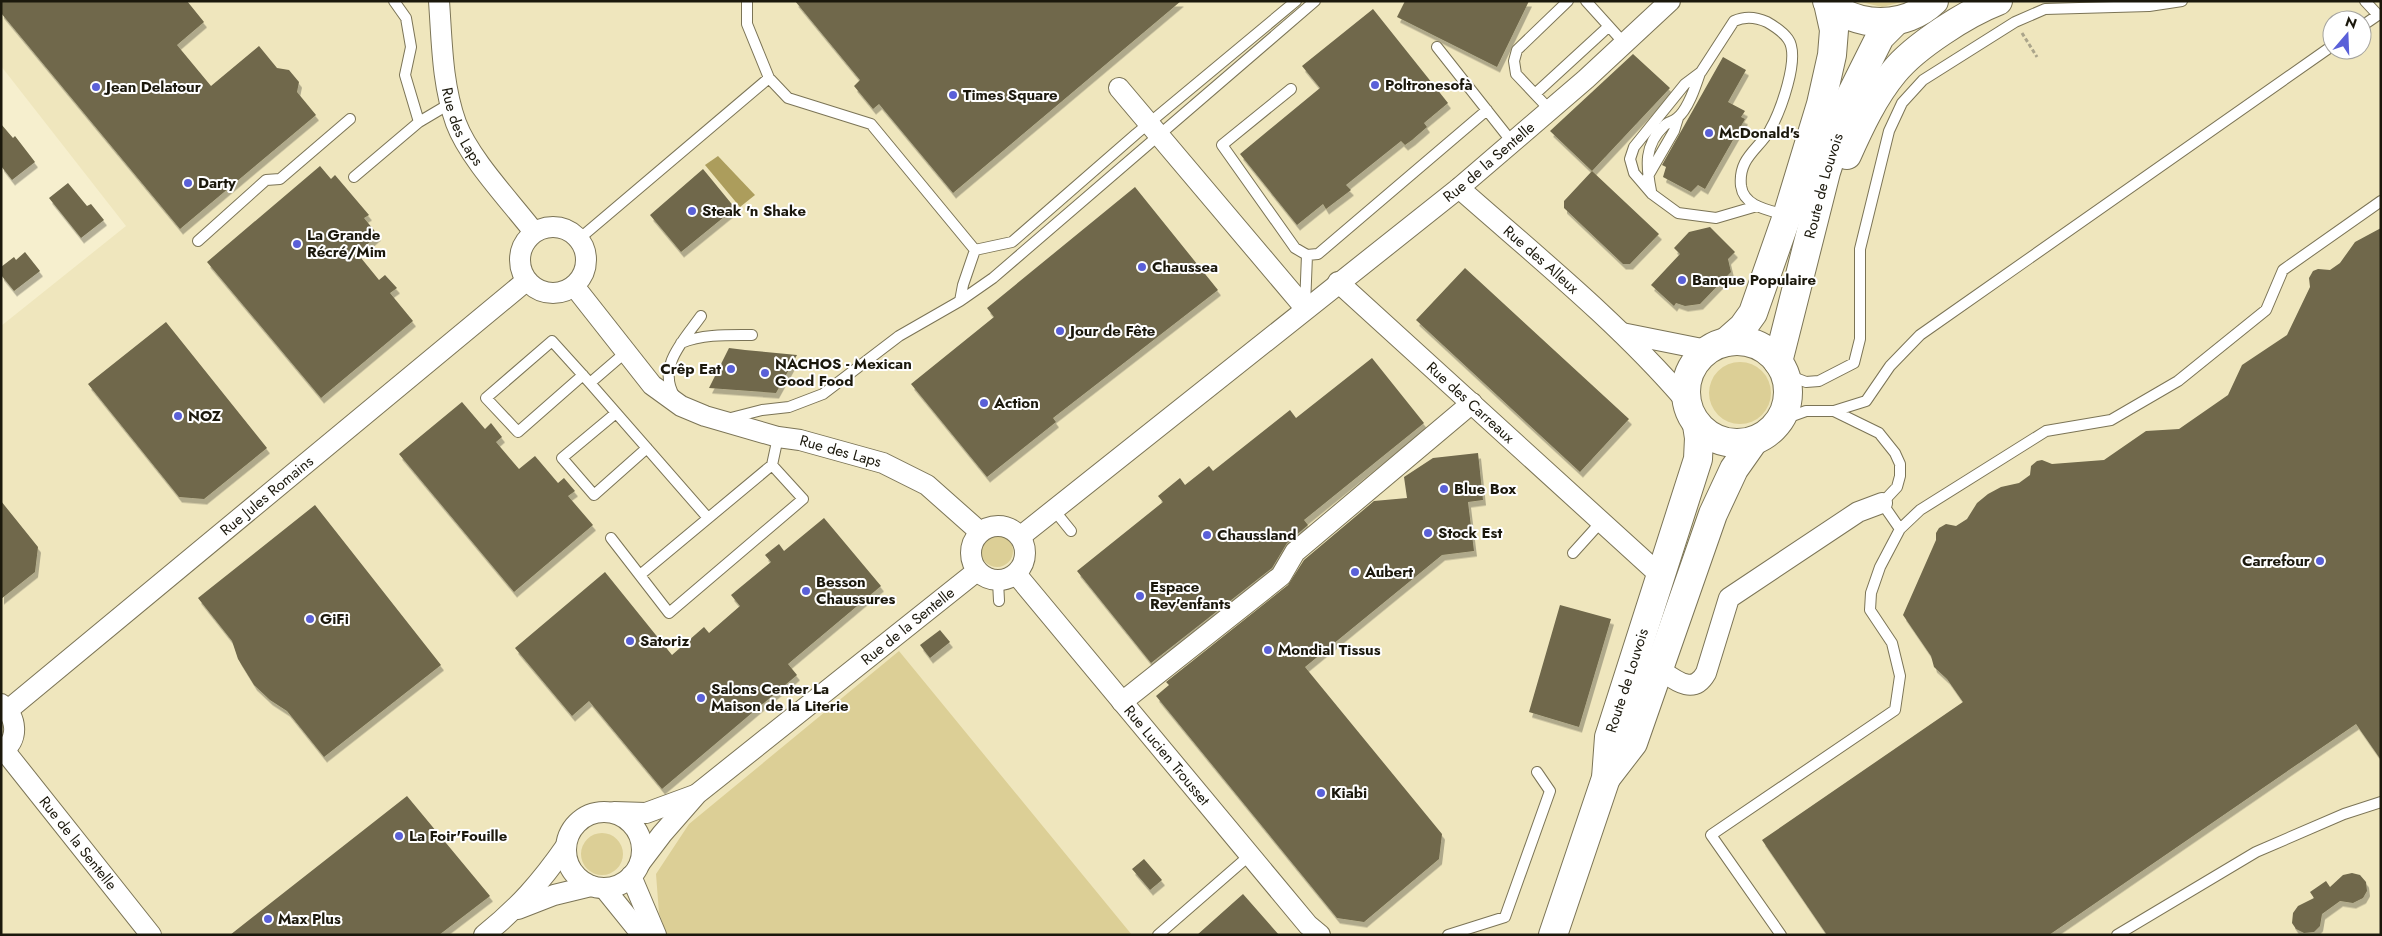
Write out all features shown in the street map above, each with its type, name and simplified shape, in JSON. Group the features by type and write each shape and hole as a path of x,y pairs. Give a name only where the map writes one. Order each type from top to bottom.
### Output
{"main road":[{"path":"1828,2 1849,16 1872,22 1896,22 1916,15 1934,1"},
{"path":"1826,172 1841,166 1864,118 1894,71 1920,47 1966,17 1998,1"},
{"name":"Route de Louvois","path":"1716,346 1743,327 1753,313 1787,216 1821,104 1832,55 1834,30 1828,2"},
{"name":"Route de Louvois","path":"1782,368 1826,172 1851,95 1880,37 1896,22"},
{"path":"1741,341 1755,344 1768,351 1782,368 1788,398 1781,420 1768,433 1753,442 1738,444 1722,442 1708,436 1697,426 1689,413 1685,400 1685,386 1689,372 1696,360 1716,346 1741,341"},
{"name":"Route de Louvois","path":"1553,935 1606,778 1609,737 1698,459 1700,438 1697,426"},
{"name":"Route de Louvois","path":"1606,778 1633,743 1680,602 1713,514 1734,469 1753,442"}],"street":[{"name":"Rue des Laps","path":"439,1 446,83 456,124 474,155 534,232"},
{"name":"Rue de la Sentelle","path":"1021,536 1305,308 1459,188 1550,110 1665,3"},
{"path":"1119,88 1305,308"},
{"name":"Rue des Alleux","path":"1459,188 1622,333 1654,364 1685,400"},
{"path":"549,226 566,229 579,239 586,255 584,272 574,286 558,293 540,291 526,281 519,264 522,246 534,232 549,226"},
{"name":"Rue Jules Romains","path":"5,707 526,281"},
{"name":"Rue des Carreaux","path":"1338,282 1660,576"},
{"name":"Rue des Laps","path":"574,286 652,385 681,406 705,416 778,437 800,440 883,463 927,485 980,532"},
{"path":"1622,333 1716,346"},
{"path":"1122,702 1281,576 1296,552 1472,404"},
{"path":"1659,669 1684,684 1693,686 1701,682 1706,673 1729,598 1858,512 1882,503"},
{"path":"1000,525 1014,530 1021,536 1027,554 1022,568 1007,577 983,576 978,571 971,555 974,539 980,532 988,527 1000,525"},
{"name":"Rue de la Sentelle","path":"636,870 662,834 696,794 978,571"},
{"name":"Rue Lucien Trousset","path":"1007,577 1122,702 1308,925 1320,935"},
{"path":"3,751 14,735 13,718 5,707"},
{"name":"Rue de la Sentelle","path":"3,751 151,935"},
{"name":"Rue de la Sentelle","path":"610,812 646,813 696,794"},
{"path":"484,935 514,911 548,872 566,846 572,829 579,820 589,814 610,812 630,822 637,831 642,847 636,870 623,883 554,895 514,911"},
{"path":"566,846 566,858 571,870 580,879 597,887 642,935"},
{"path":"636,870 656,935"}],"lane":[{"path":"394,1 406,18 411,47 405,75 419,122"},
{"path":"747,1 747,24 770,78 788,98 871,124 975,250"},
{"path":"724,420 762,410 789,407 823,394 899,336 960,301 993,278 1296,1"},
{"path":"975,250 1012,242 1315,1"},
{"path":"1550,110 1516,74 1514,61 1517,50 1568,1"},
{"path":"1586,1 1624,43"},
{"path":"1782,368 1806,382 1819,381 1854,363 1860,339 1860,249 1890,131 1902,103 1924,80 2015,22 2045,9 2149,6 2182,1"},
{"path":"2365,1 2379,15"},
{"path":"1648,176 1674,131 1678,118 1693,94 1701,72 1734,21 1740,18 1757,18 1774,26 1789,39 1793,58 1785,93 1770,130 1747,156 1742,173 1741,186 1745,198 1757,206 1787,216"},
{"path":"1535,94 1608,27"},
{"path":"1437,47 1512,142"},
{"path":"1781,420 1806,411 1834,411 1866,400 1890,366 1920,335 2322,53"},
{"path":"1701,72 1685,84 1634,147 1630,159 1634,173 1652,194 1678,213 1716,218 1757,206"},
{"path":"579,239 770,78"},
{"path":"1291,89 1222,145 1295,248 1307,254 1318,254 1487,110"},
{"path":"354,177 419,122 451,103"},
{"path":"1652,194 1648,176 1648,154 1653,138 1665,124 1678,118"},
{"path":"198,240 266,180 280,179 350,119"},
{"path":"1780,935 1711,835 1894,710 1900,676 1892,643 1870,610 1871,593 1880,567 1900,529 1920,510 2046,431 2111,420 2178,381 2266,310 2283,270 2381,201"},
{"path":"960,301 963,285 975,250"},
{"path":"1305,308 1307,254"},
{"path":"681,406 672,393 668,368 673,355 701,316"},
{"path":"680,344 692,338 752,335"},
{"path":"626,352 586,379 518,432 486,398 552,341 586,379 647,448 708,518"},
{"path":"1834,411 1879,433 1895,453 1900,464 1897,488 1882,503 1900,529"},
{"path":"616,413 562,458 594,495 647,448"},
{"path":"640,575 772,465 778,437"},
{"path":"611,538 669,613 803,499 772,465"},
{"path":"1054,510 1071,531"},
{"path":"1573,553 1601,522"},
{"path":"999,601 1007,577"},
{"path":"1448,935 1506,917 1550,791 1537,772"},
{"path":"2118,935 2256,852 2344,814 2381,802"},
{"path":"1158,935 1250,855"}],"path":[{"path":"2015,22 2037,57"}],"shaded area":[{"path":"1,1 2381,1 2381,935 1,935 1,326 126,226 1,66"},
{"path":"1857,1 1906,1 1882,7"},
{"path":"718,156 755,195 740,207 705,165"},
{"path":"1740,362 1757,367 1762,371 1766,376 1771,393 1766,410 1762,415 1757,419 1740,424 1723,419 1718,415 1714,410 1709,393 1714,376 1718,371 1723,367"},
{"path":"997,535 1008,540 1013,551 1008,562 997,567 986,562 981,551 986,540"},
{"path":"899,651 1132,935 667,935 659,913 656,874 689,824"},
{"path":"602,833 617,839 623,854 617,869 602,875 587,869 581,854 587,839"}],"building":[{"path":"1,1 187,1 204,22 177,45 211,86 259,46 277,68 289,70 299,82 297,92 316,115 180,229 1,13"},
{"name":"Times Square","path":"795,1 1181,1 953,193 879,104 873,109 854,86 860,80"},
{"path":"1405,1 1529,1 1497,67 1397,17"},
{"path":"1373,9 1448,103 1424,123 1427,127 1412,140 1405,145 1401,141 1346,185 1351,190 1326,209 1323,204 1297,225 1240,154 1320,88 1302,66"},
{"path":"1633,54 1670,88 1592,171 1550,131"},
{"name":"McDonald's","path":"1723,57 1746,70 1728,102 1745,111 1741,117 1745,119 1705,189 1698,185 1691,192 1663,177 1666,167 1662,165"},
{"path":"1,124 13,138 15,136 35,162 12,180 1,166"},
{"path":"320,166 331,179 335,175 369,215 364,218 378,235 357,253 379,280 385,275 397,288 390,293 413,321 321,398 207,262"},
{"name":"Steak 'n Shake","path":"703,169 735,208 681,252 650,215"},
{"path":"1592,171 1659,234 1630,264 1623,264 1564,208 1564,201"},
{"path":"68,183 87,206 91,204 104,220 81,238 49,198"},
{"path":"1135,187 1218,290 1053,418 1056,422 987,477 911,384 994,317 987,308"},
{"path":"1710,227 1735,252 1728,259 1731,272 1700,304 1685,306 1676,303 1674,306 1651,285 1680,254 1674,248 1689,232"},
{"path":"2381,228 2381,760 2356,724 2049,935 1827,935 1762,840 1963,702 1947,679 1934,667 1931,656 1903,615 1936,540 1936,533 1939,528 1946,524 1956,526 1967,519 1977,503 1988,494 2001,487 2019,483 2030,475 2031,466 2037,461 2042,460 2052,464 2104,460 2146,431 2179,429 2228,395 2242,365 2287,335 2310,287 2309,278 2313,271 2318,269 2330,270 2340,263 2355,242"},
{"path":"25,252 40,271 14,291 1,275 1,267 14,257 16,260"},
{"path":"1465,268 1629,419 1580,472 1416,320"},
{"name":"NOZ","path":"166,322 267,448 204,499 179,497 88,384"},
{"name":"NACHOS - Mexican Good Food","path":"729,348 797,355 776,393 709,388"},
{"path":"1372,358 1424,423 1304,520 1308,525 1287,543 1272,568 1151,663 1077,571 1163,502 1158,496 1180,478 1185,485 1209,466 1213,471 1290,410 1296,418"},
{"path":"462,402 485,429 491,423 502,437 496,442 519,469 535,456 558,483 564,478 575,491 568,496 593,525 514,592 399,454"},
{"path":"1478,453 1483,500 1468,502 1474,551 1442,555 1305,667 1442,834 1439,859 1364,922 1337,918 1156,696 1169,685 1166,682 1288,585 1304,560 1374,501 1407,498 1404,477 1433,458"},
{"path":"1,501 38,547 35,572 1,599"},
{"name":"GiFi","path":"315,505 441,665 324,757 287,711 270,700 254,685 238,659 232,641 198,598"},
{"path":"824,518 881,586 788,664 797,675 662,789 589,701 572,716 515,648 605,572 672,655 704,627 709,633 740,606 731,595 771,562 765,555 779,544 784,551"},
{"path":"1560,605 1611,619 1579,727 1529,712"},
{"path":"940,630 950,642 930,658 920,645"},
{"name":"La Foir'Fouille","path":"407,796 490,896 439,935 230,935"},
{"path":"1144,859 1162,880 1150,890 1132,869"},
{"path":"2352,873 2360,875 2366,882 2367,891 2363,898 2353,903 2340,901 2322,914 2320,926 2314,932 2304,933 2296,929 2292,923 2293,913 2298,906 2314,898 2310,892 2326,881 2330,887 2343,875"},
{"path":"1243,894 1279,935 1197,935"}],"place":[{"name":"Poltronesofà","path":"1375,85"},
{"name":"Jean Delatour","path":"96,87"},
{"name":"Times Square","path":"953,95"},
{"name":"McDonald's","path":"1709,133"},
{"name":"Darty","path":"188,183"},
{"name":"Steak 'n Shake","path":"692,211"},
{"name":"La Grande Récré/Mim","path":"297,244"},
{"name":"Chaussea","path":"1142,267"},
{"name":"Banque Populaire","path":"1682,280"},
{"name":"Jour de Fête","path":"1060,331"},
{"name":"Crêp Eat","path":"731,369"},
{"name":"NACHOS - Mexican Good Food","path":"765,373"},
{"name":"Action","path":"984,403"},
{"name":"NOZ","path":"178,416"},
{"name":"Blue Box","path":"1444,489"},
{"name":"Stock Est","path":"1428,533"},
{"name":"Chaussland","path":"1207,535"},
{"name":"Carrefour","path":"2320,561"},
{"name":"Aubert","path":"1355,572"},
{"name":"Besson Chaussures","path":"806,591"},
{"name":"Espace Rev'enfants","path":"1140,596"},
{"name":"GiFi","path":"310,619"},
{"name":"Satoriz","path":"630,641"},
{"name":"Mondial Tissus","path":"1268,650"},
{"name":"Salons Center La Maison de la Literie","path":"701,698"},
{"name":"Kiabi","path":"1321,793"},
{"name":"La Foir'Fouille","path":"399,836"},
{"name":"Max Plus","path":"268,919"}]}
